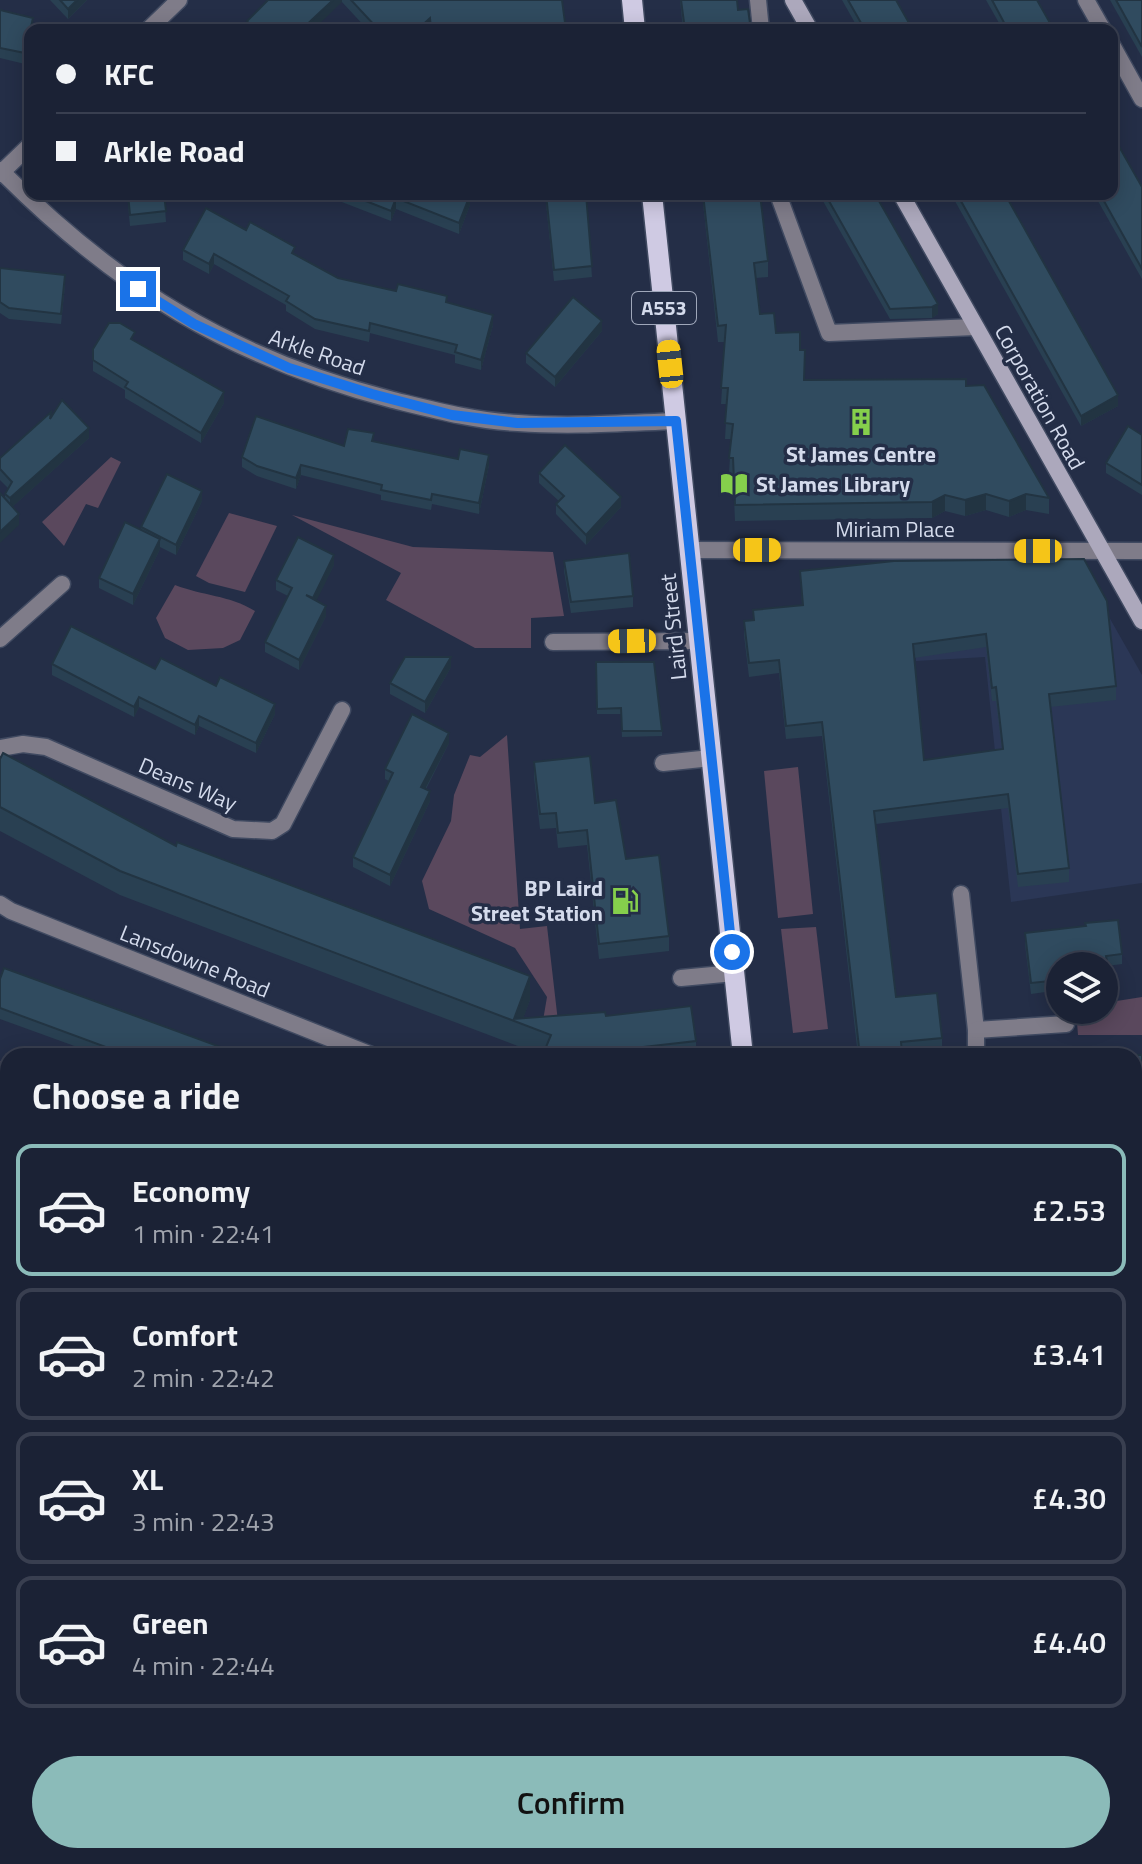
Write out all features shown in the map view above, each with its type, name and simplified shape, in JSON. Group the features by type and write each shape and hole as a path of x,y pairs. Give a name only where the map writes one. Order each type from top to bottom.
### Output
{"main road":[{"path":"632,0 634,24"},
{"name":"Laird Street","path":"653,200 742,1048"}],"street":[{"path":"154,24 179,0"},
{"path":"758,0 760,24"},
{"path":"793,0 807,24"},
{"path":"1086,0 1100,24"},
{"path":"1118,56 1142,99"},
{"path":"0,172 24,150"},
{"name":"Arkle Road","path":"0,172 24,193"},
{"name":"Arkle Road","path":"31,200 138,289 194,324 310,376 452,415 517,423 676,421"},
{"path":"780,200 829,333 975,327"},
{"name":"Corporation Road","path":"904,200 1142,621"},
{"name":"Miriam Place","path":"690,550 1142,551"},
{"path":"0,639 62,584"},
{"path":"553,642 698,641"},
{"name":"Deans Way","path":"0,748 23,744 46,747 233,829 272,831 283,824 342,710"},
{"path":"663,763 711,758"},
{"path":"961,894 976,1048"},
{"name":"Lansdowne Road","path":"0,904 354,1048"},
{"path":"681,978 734,973"},
{"path":"976,1030 1066,1024"}],"shaded area":[{"path":"111,457 121,462 98,508 86,504 64,546 42,522"},
{"path":"229,513 277,526 245,592 209,583 196,576"},
{"path":"292,515 413,547 553,552 564,616 531,618 531,648 475,648 386,600 401,573"},
{"path":"1084,573 1142,675 1142,883 1011,902 985,657 916,661 906,575"},
{"path":"175,585 255,611 240,640 223,648 188,650 165,638 156,618"},
{"path":"507,735 520,929 547,926 560,1039 556,1048 538,1048 547,997 515,948 429,909 422,881 451,821 454,795 470,755 480,757"},
{"path":"798,767 813,914 778,918 764,771"},
{"path":"816,927 828,1029 793,1033 781,929"},
{"path":"1142,997 1142,1035 1078,1035 1077,1024 1118,1024 1118,1001"}],"building":[{"path":"60,0 77,0 68,9"},
{"path":"268,0 333,0 307,24 249,24 247,21"},
{"path":"351,0 562,0 565,24 430,24 430,18 424,24 373,24"},
{"path":"681,0 737,0 738,10 748,9 750,24 684,24"},
{"path":"848,0 896,0 910,24 862,24"},
{"path":"992,0 1037,0 1051,24 1005,24"},
{"path":"1116,0 1142,0 1142,47"},
{"path":"0,10 33,18 32,24 24,24 24,53 0,48"},
{"path":"1118,145 1142,187 1142,269 1103,200 1118,200"},
{"path":"129,200 165,200 166,211 130,215"},
{"path":"363,200 395,200 391,211"},
{"path":"401,200 468,200 459,223"},
{"path":"547,200 586,200 592,266 554,270"},
{"name":"St James Centre","path":"704,200 761,200 768,261 754,263 760,314 774,313 776,333 800,332 800,350 805,350 804,380 966,379 966,386 984,385 1049,498 1026,494 1009,501 986,494 965,500 945,495 932,502 735,505 733,458 729,458 733,424 725,423 728,388 721,388 726,325 718,326"},
{"path":"828,200 878,200 938,304 890,309"},
{"path":"960,200 1008,200 1118,395 1081,416"},
{"path":"206,208 246,230 250,222 295,247 292,253 338,278 396,291 398,284 447,296 446,302 493,315 481,360 455,352 457,345 370,323 369,331 315,319 286,301 289,296 214,254 209,264 183,250"},
{"path":"0,268 65,275 61,314 9,308 0,302"},
{"path":"573,297 602,321 555,377 526,353"},
{"path":"109,323 120,323 135,332 131,339 224,392 201,433 125,387 128,382 93,360 93,349"},
{"path":"62,400 89,428 10,498 5,494 12,482 0,469 0,458 51,412 50,419"},
{"path":"256,416 344,446 348,429 374,433 372,441 458,459 460,449 489,455 479,503 432,494 431,500 381,490 382,485 301,465 296,478 257,466 242,457"},
{"path":"1128,426 1142,435 1142,485 1106,463"},
{"path":"565,445 621,497 586,535 556,504 564,496 539,473"},
{"path":"167,474 202,491 176,545 141,527"},
{"path":"0,493 19,514 0,532"},
{"path":"125,522 160,539 133,594 99,578"},
{"path":"298,537 334,555 313,598 306,595 326,606 299,660 265,642 292,588 276,580"},
{"path":"629,553 633,596 571,602 564,561"},
{"path":"1084,559 1107,601 1116,686 1049,694 1069,868 1018,874 1008,794 874,811 896,997 937,993 942,1038 901,1042 902,1048 859,1048 822,722 786,726 779,660 749,663 744,621 754,620 753,610 803,605 800,571 894,561","holes":["986,634 992,688 996,687 1003,749 924,760 913,644"]},
{"path":"71,626 155,669 161,658 216,686 220,677 275,704 256,743 199,716 195,725 139,697 134,707 52,664"},
{"path":"405,657 451,657 425,702 390,683"},
{"path":"596,662 654,662 662,731 622,731 621,708 597,709"},
{"path":"412,714 449,733 421,787 430,791 390,875 353,857 393,773 385,769"},
{"path":"3,753 176,846 177,842 530,976 514,1019 605,1012 606,1016 691,1006 696,1041 634,1048 548,1048 546,1047 551,1035 120,871 0,807 0,759"},
{"path":"590,756 595,803 616,800 626,859 659,855 669,936 599,944 587,830 558,833 556,813 540,814 534,762"},
{"path":"1118,920 1122,954 1046,952 1046,981 1031,983 1025,933 1086,926 1085,923"},
{"path":"4,968 223,1048 108,1048 0,1008 0,979"}],"place":[{"name":"St James Centre","path":"861,422"},
{"name":"St James Library","path":"734,484"},
{"name":"BP Laird Street Station","path":"625,901"}],"route":[{"path":"138,289 194,324 289,368 452,415 567,425 676,421 732,952"}]}
